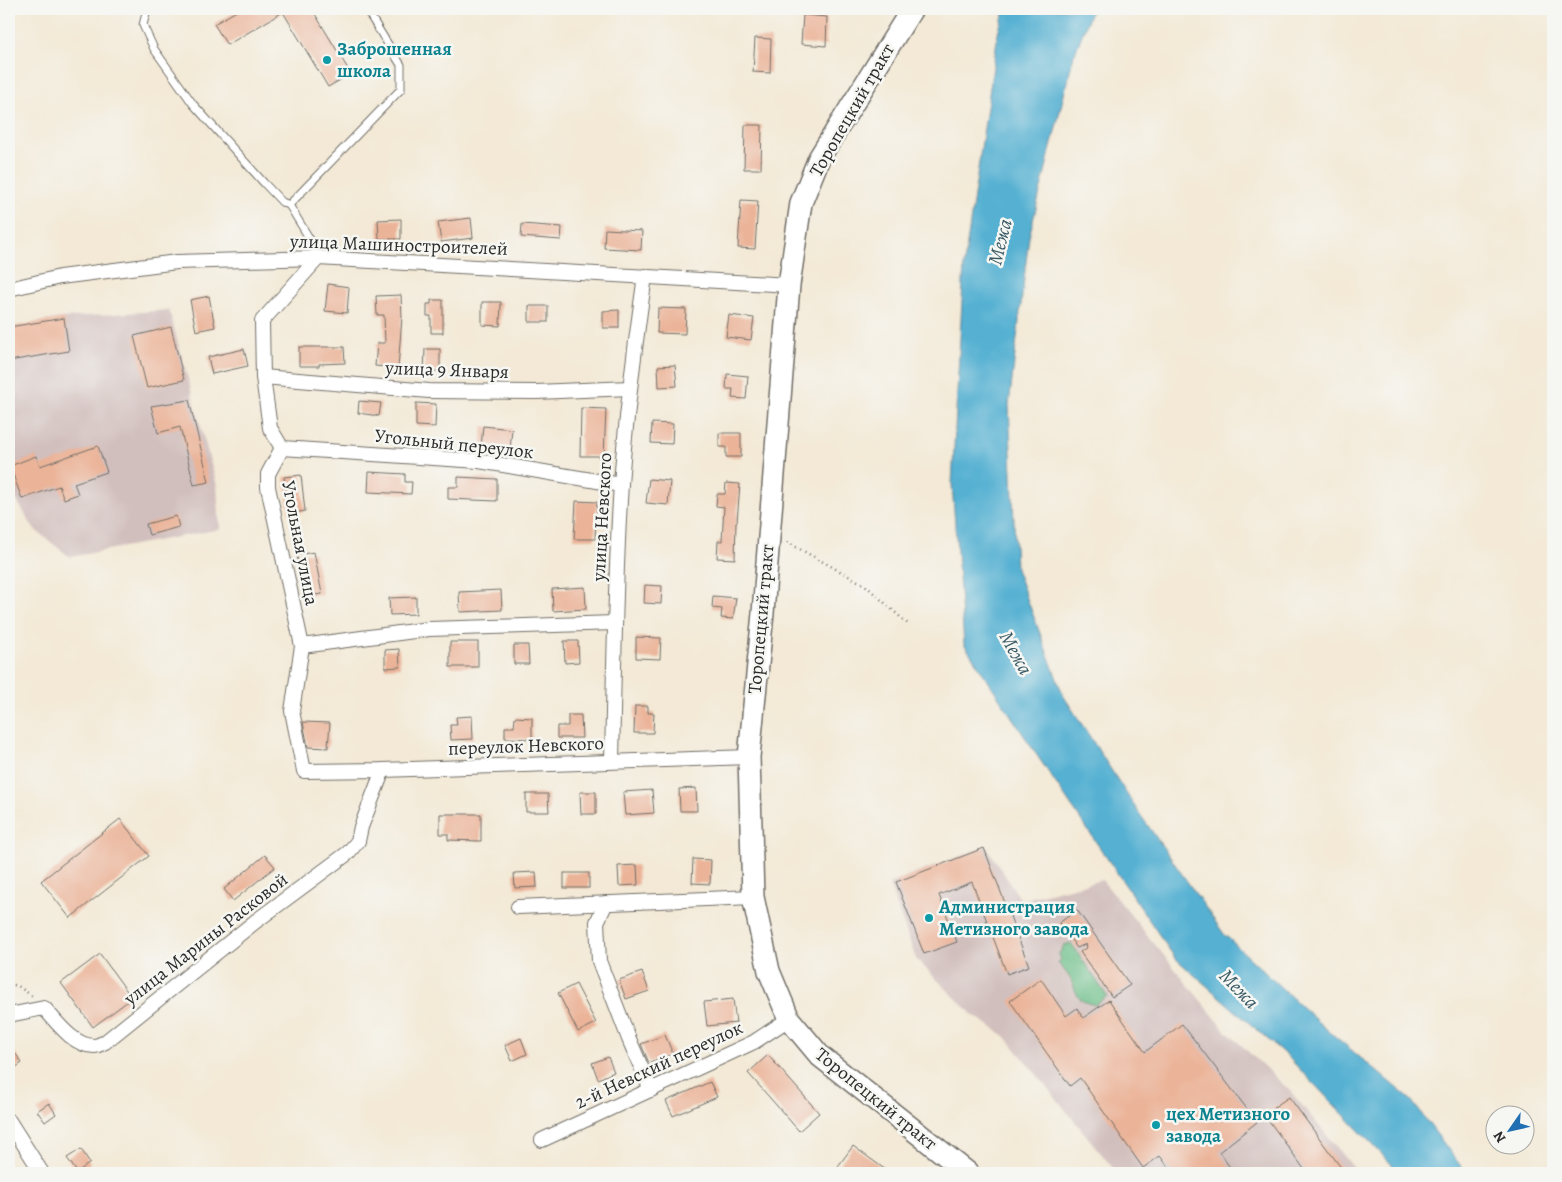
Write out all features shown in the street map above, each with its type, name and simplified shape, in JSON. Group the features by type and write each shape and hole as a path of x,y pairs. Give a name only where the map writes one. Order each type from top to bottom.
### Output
{"main road":[{"name":"Торопецкий тракт","path":"912,9 819,158 801,203 789,285 749,757 753,897 769,971 789,1019 820,1056 968,1173"}],"street":[{"name":"улица Машиностроителей","path":"9,289 60,277 177,262 318,258 789,285"},
{"path":"282,448 270,428 263,377 262,321 318,258"},
{"name":"улица Невского","path":"612,761 621,484 630,388 645,276"},
{"name":"улица 9 Января","path":"263,377 429,391 536,392 630,388"},
{"name":"Угольный переулок","path":"282,448 479,461 621,484"},
{"name":"Угольная улица","path":"282,448 268,474 268,487 302,646 292,711 304,770"},
{"path":"302,646 429,629 615,623"},
{"name":"переулок Невского","path":"304,770 383,770 749,757"},
{"name":"улица Марины Расковой","path":"44,1008 81,1043 94,1046 105,1042 256,922 348,853 358,841 361,827 383,770"},
{"path":"518,907 753,897"},
{"path":"606,903 597,922 599,960 651,1090"},
{"path":"9,1015 44,1008"},
{"name":"2-й Невский переулок","path":"542,1140 754,1042 789,1019"},
{"path":"9,1121 42,1173"}],"lane":[{"path":"147,9 143,25 154,49 193,104 282,202 289,205 311,241 318,258"},
{"path":"289,205 402,89 400,64 366,9"}],"path":[{"path":"769,533 865,585 909,625"},
{"path":"9,984 18,986 44,1008"}],"shaded area":[{"path":"169,310 217,486 220,529 70,557 34,529 9,487 9,327 61,318"},
{"path":"986,846 1021,900 1102,880 1225,1030 1290,1091 1358,1173 1117,1173 1005,1036 973,1015 916,959 889,884"}],"green space":[{"path":"1071,943 1107,996 1095,1005 1080,999 1070,978 1058,963 1061,960 1059,954 1064,945"}],"water":[{"name":"Межа","path":"1005,9 1092,9 1073,58 1029,237 1009,405 1016,569 1063,695 1139,813 1224,934 1318,1022 1411,1100 1466,1173 1400,1173 1288,1057 1175,958 1036,754 964,644 952,484 964,264 998,33"}],"building":[{"name":"Заброшенная школа","path":"240,9 312,9 351,74 328,87 283,12 227,45 214,24"},
{"path":"803,15 827,17 826,46 801,44"},
{"path":"755,38 771,39 770,73 753,72"},
{"path":"745,125 762,125 761,169 744,169"},
{"path":"741,200 758,201 755,249 738,248"},
{"path":"471,218 473,238 441,242 438,222"},
{"path":"401,219 401,239 379,239 378,220"},
{"path":"522,224 562,227 561,240 521,237"},
{"path":"605,229 642,231 641,250 604,248"},
{"path":"328,284 349,287 347,313 325,311"},
{"path":"401,295 402,317 398,368 375,366 377,343 385,343 384,315 377,315 376,296"},
{"path":"209,296 215,327 196,331 190,300"},
{"path":"431,300 443,300 443,333 431,333 431,316 427,316 427,304 431,304"},
{"path":"482,302 501,302 500,326 482,325"},
{"path":"529,306 548,306 548,322 529,322"},
{"path":"658,308 686,309 685,334 657,333"},
{"path":"619,310 619,328 603,328 603,311"},
{"path":"729,315 754,318 751,340 726,337"},
{"path":"64,318 69,351 9,361 9,327"},
{"path":"171,327 184,380 147,388 134,336"},
{"path":"299,347 344,347 345,363 299,366"},
{"path":"244,349 248,366 212,374 208,357"},
{"path":"425,349 440,349 440,371 424,371"},
{"path":"675,365 677,386 659,387 658,366"},
{"path":"727,374 748,376 746,399 732,398 733,389 726,389"},
{"path":"189,400 209,482 194,485 180,427 158,433 151,406"},
{"path":"359,401 381,403 379,416 358,413"},
{"path":"416,403 436,404 435,427 416,426"},
{"path":"581,408 606,409 604,456 580,456"},
{"path":"652,423 673,424 672,444 651,443"},
{"path":"483,426 512,429 510,450 481,447"},
{"path":"719,433 741,433 741,457 726,457 726,447 719,447"},
{"path":"98,446 107,472 74,483 78,494 64,499 59,486 22,499 10,466 36,456 40,466"},
{"path":"369,472 405,474 405,482 412,482 411,494 368,492"},
{"path":"301,475 305,511 289,514 284,477"},
{"path":"458,477 497,479 497,501 448,499 448,487 458,487"},
{"path":"649,479 670,481 668,505 646,503"},
{"path":"726,483 740,484 735,559 717,558 718,541 722,541 724,507 716,506 717,494 725,494"},
{"path":"576,501 597,502 595,539 574,539"},
{"path":"176,516 179,527 149,535 146,524"},
{"path":"314,552 322,594 309,596 307,587 303,588 297,555"},
{"path":"645,585 662,586 661,604 644,603"},
{"path":"585,587 586,609 553,611 552,589"},
{"path":"501,590 502,610 460,612 459,592"},
{"path":"713,596 736,598 733,619 721,618 722,609 712,608"},
{"path":"416,597 416,614 390,615 389,598"},
{"path":"636,637 661,638 660,659 636,658"},
{"path":"564,641 578,641 579,662 565,663"},
{"path":"450,642 478,642 478,667 450,667"},
{"path":"514,645 528,645 529,664 514,664"},
{"path":"399,649 400,667 385,668 385,650"},
{"path":"635,706 648,706 648,713 654,713 653,733 634,733"},
{"path":"568,715 581,715 582,738 557,738 557,726 568,726"},
{"path":"472,716 473,739 451,740 450,725 457,725 456,717"},
{"path":"515,717 532,718 532,739 505,738 505,727 514,727"},
{"path":"303,722 330,723 328,748 308,747"},
{"path":"696,788 697,811 680,811 679,789"},
{"path":"652,790 654,813 625,815 623,792"},
{"path":"580,792 596,792 596,814 581,814"},
{"path":"526,794 548,794 549,812 526,812"},
{"path":"440,814 481,814 481,841 448,840 448,834 440,834"},
{"path":"120,819 149,856 70,918 41,881"},
{"name":"Администрация Метизного завода","path":"984,848 1029,966 1007,974 972,882 939,895 957,942 924,954 896,882"},
{"path":"265,855 275,867 233,901 224,889"},
{"path":"693,859 711,860 710,884 692,883"},
{"path":"637,865 638,885 619,886 618,866"},
{"path":"536,872 537,887 515,888 514,873"},
{"path":"564,873 589,873 589,888 564,888"},
{"path":"1077,910 1130,985 1112,997 1080,952 1087,947 1086,944 1077,948 1059,923"},
{"path":"100,954 132,998 93,1027 61,983"},
{"path":"642,972 649,991 626,999 619,980"},
{"path":"1041,979 1066,1016 1077,1008 1083,1018 1109,1000 1145,1052 1182,1024 1257,1122 1219,1152 1234,1173 1173,1173 1160,1156 1143,1168 1080,1078 1070,1086 1010,1001"},
{"path":"576,984 596,1023 578,1032 558,993"},
{"path":"733,999 736,1023 707,1026 704,1002"},
{"path":"665,1035 673,1054 649,1063 641,1044"},
{"path":"521,1038 527,1054 512,1061 505,1045"},
{"path":"9,1044 22,1063 9,1072"},
{"path":"768,1055 819,1113 799,1131 748,1073"},
{"path":"608,1057 614,1072 598,1079 592,1063"},
{"path":"710,1082 717,1097 673,1116 666,1101"},
{"name":"цех Метизного завода","path":"1289,1097 1345,1173 1307,1173 1264,1114"},
{"path":"49,1103 56,1114 45,1122 37,1111"},
{"path":"853,1146 890,1173 833,1173"},
{"path":"81,1149 90,1163 77,1172 67,1158"}],"place":[{"name":"Заброшенная школа","path":"327,60"},
{"name":"Администрация Метизного завода","path":"929,918"},
{"name":"цех Метизного завода","path":"1156,1125"}]}
